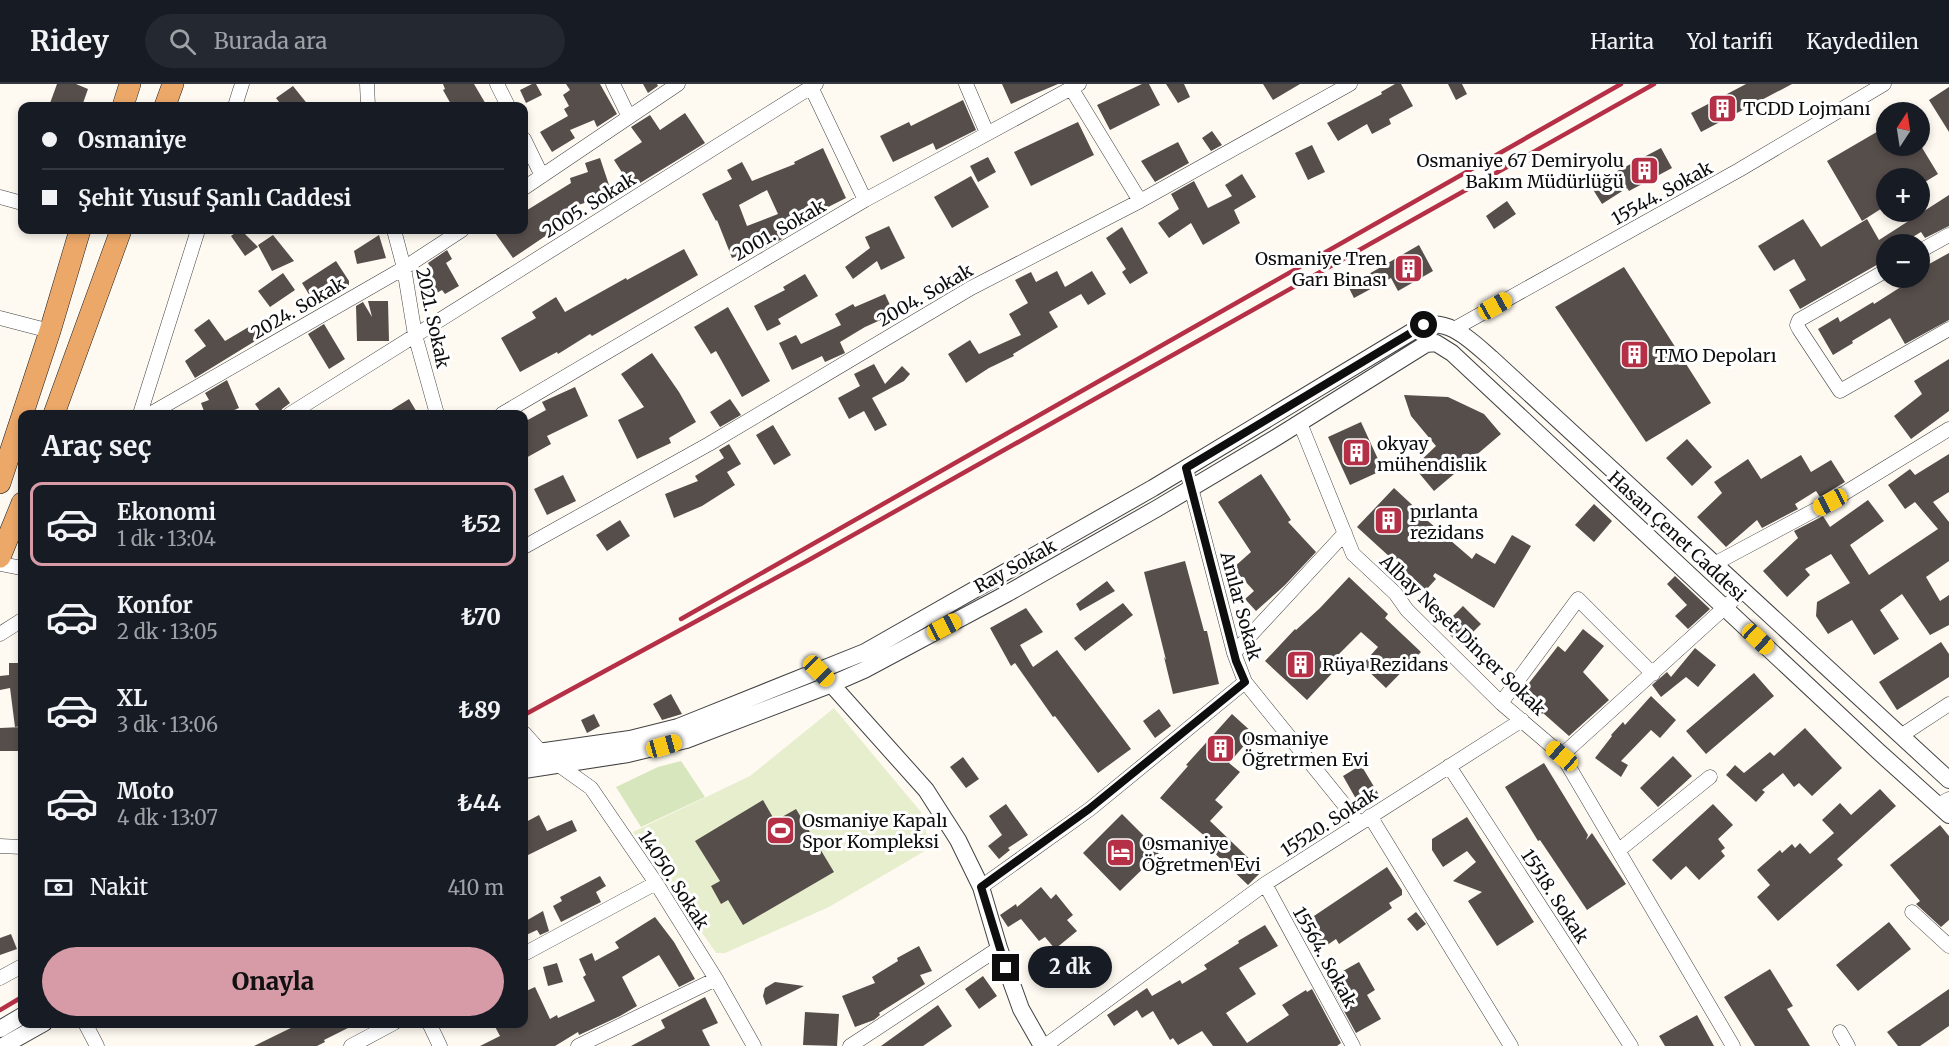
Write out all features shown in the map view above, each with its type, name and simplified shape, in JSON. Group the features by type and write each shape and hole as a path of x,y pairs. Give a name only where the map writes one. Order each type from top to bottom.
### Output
{"highway":[{"path":"124,102 130,84"},
{"path":"166,102 173,84"},
{"path":"24,410 79,234"},
{"path":"55,410 120,234"},
{"path":"0,483 18,428"},
{"path":"0,557 18,513"}],"street":[{"path":"236,102 242,84"},
{"path":"367,84 368,102"},
{"path":"497,84 506,102"},
{"path":"613,84 629,117"},
{"path":"528,185 678,84"},
{"path":"966,84 987,133"},
{"name":"2004. Sokak","path":"528,545 708,444 971,288 1140,201 1350,84"},
{"name":"15544. Sokak","path":"1454,329 1739,170 1884,84"},
{"path":"813,85 865,200"},
{"name":"2005. Sokak","path":"296,410 796,89 813,85"},
{"path":"1075,86 1140,201"},
{"name":"2001. Sokak","path":"509,410 865,200 1075,86"},
{"path":"528,147 542,176"},
{"path":"0,197 18,202"},
{"path":"141,410 197,234"},
{"name":"2021. Sokak","path":"395,234 404,268 415,335 436,410"},
{"name":"2024. Sokak","path":"157,410 404,268 456,234"},
{"path":"1930,245 1949,235"},
{"path":"1876,276 1799,320 1797,325 1840,391 1949,329"},
{"path":"0,318 50,331"},
{"path":"528,754 630,739 678,728 875,646 1186,468 1418,328 1438,323 1454,329 1491,358 1949,780"},
{"name":"Hasan Çenet Caddesi","path":"1426,344 1436,343 1452,353 1879,752 1945,807"},
{"name":"Ray Sokak","path":"528,769 628,754 686,740 864,670 1008,593 1191,488 1426,344"},
{"name":"Albay Neşet Dinçer Sokak","path":"1300,423 1353,554 1395,593 1407,610 1501,703 1562,756 1732,1046"},
{"path":"1714,564 1830,502 1949,429"},
{"name":"Anılar Sokak","path":"1186,468 1234,653 1245,682 1364,819 1511,1046"},
{"path":"1234,653 1345,533"},
{"path":"0,564 18,566"},
{"path":"1562,756 1743,591"},
{"path":"1501,703 1578,599 1653,674"},
{"path":"0,634 18,623"},
{"path":"819,671 926,790 958,840 981,887 999,948 1021,1009 1043,1046"},
{"path":"981,887 1089,809 1245,682"},
{"path":"1879,752 1949,704"},
{"name":"15520. Sokak","path":"1043,1046 1265,884 1522,720"},
{"name":"14050. Sokak","path":"528,737 542,753 591,788 656,883 716,979 754,1046"},
{"name":"15518. Sokak","path":"1449,766 1631,1046"},
{"path":"1619,850 1710,777"},
{"path":"0,846 18,847"},
{"path":"528,952 656,883"},
{"name":"15564. Sokak","path":"1265,884 1353,1046"},
{"path":"1912,912 1949,946"},
{"path":"850,1046 999,948"},
{"path":"0,978 18,968"},
{"path":"578,1046 716,979"},
{"path":"0,1029 18,1018"},
{"path":"3,1046 35,1028"},
{"path":"88,1028 97,1046"},
{"path":"351,1046 385,1028"},
{"path":"431,1028 440,1046"},
{"path":"1840,1032 1848,1046"}],"green space":[{"name":"Osmaniye Kapalı Spor Kompleksi","path":"834,708 921,812 930,848 829,907 725,953 716,953 633,832 750,776"},
{"path":"681,761 705,797 641,827 616,787 658,767"}],"building":[{"path":"57,84 76,84 88,89 83,102 50,102"},
{"path":"443,84 474,84 485,102 450,102 443,90 445,89"},
{"path":"536,84 542,95 526,102 520,90"},
{"path":"566,84 600,84 617,114 597,127 594,120 570,130 575,138 552,152 540,132 568,116 564,109 569,106 563,95 570,90"},
{"path":"643,84 657,84 658,86 648,93"},
{"path":"1002,84 1058,84 1011,104"},
{"path":"1142,84 1149,84 1160,105 1110,130 1097,105"},
{"path":"1166,84 1184,84 1190,97 1178,103"},
{"path":"1263,84 1300,84 1273,100"},
{"path":"1395,84 1401,84 1413,106 1389,119 1391,124 1372,134 1367,124 1338,141 1327,123 1382,94 1381,92"},
{"path":"1448,84 1462,84 1467,94 1456,100"},
{"name":"TCDD Lojmanı","path":"1746,84 1792,84 1701,132 1691,113"},
{"path":"293,86 306,102 279,102 276,98"},
{"path":"1949,87 1949,132 1929,100"},
{"path":"963,100 976,130 936,150 933,143 893,162 880,136 909,122 911,126"},
{"path":"685,113 705,143 632,188 614,160 642,142 631,127 650,115 660,130"},
{"path":"1078,122 1094,155 1031,186 1014,152"},
{"path":"1212,131 1222,145 1211,151 1202,138"},
{"path":"1876,132 1876,156 1927,156 1938,174 1930,179 1930,168 1876,168 1876,212 1862,221 1827,161"},
{"path":"1178,142 1189,163 1155,182 1141,161"},
{"path":"1312,145 1325,172 1308,180 1295,153"},
{"path":"823,148 846,198 779,232 782,239 764,249 762,246 732,258 717,220 702,194 732,179 727,170 742,162 752,181 795,164 794,162","holes":["767,190 778,214 747,226 739,205"]},
{"name":"Osmaniye 67 Demiryolu Bakım Müdürlüğü","path":"1661,148 1672,168 1629,191 1627,188 1602,204 1589,183 1604,173 1606,177"},
{"path":"988,157 996,172 978,182 970,166"},
{"path":"600,158 612,194 566,209 572,218 513,258 496,234 528,234 528,210 571,183 570,178 588,172 585,163"},
{"path":"1242,174 1256,197 1234,210 1240,223 1203,245 1191,223 1169,238 1158,223 1179,209 1171,194 1194,181 1208,208 1232,196 1225,185"},
{"path":"971,176 989,207 952,228 934,197"},
{"path":"1949,195 1949,226 1930,236 1921,232 1888,234 1907,222 1930,222 1930,207"},
{"path":"1507,201 1516,214 1494,229 1486,216"},
{"path":"1803,219 1821,247 1867,219 1876,235 1876,265 1800,309 1789,290 1806,280 1794,259 1774,271 1758,246"},
{"path":"889,226 905,258 881,270 877,261 853,279 845,267 870,248 865,237"},
{"path":"1122,227 1148,273 1130,284 1122,272 1126,269 1106,238"},
{"path":"245,234 258,247 245,256 231,236"},
{"path":"273,235 294,261 272,271 258,245"},
{"path":"379,235 386,258 357,264 354,251"},
{"name":"Osmaniye Tren Garı Binası","path":"1419,245 1433,271 1398,291 1391,278 1354,298 1348,286"},
{"path":"684,249 698,275 592,336 590,334 558,354 557,352 520,372 501,338 536,318 532,312 556,297 565,312"},
{"path":"447,250 452,259 446,263 459,286 445,294 442,290 428,298 416,277 431,269 428,263"},
{"path":"1949,253 1949,320 1905,344 1890,318 1833,355 1818,329 1838,317 1840,322 1899,288 1930,288 1930,263"},
{"path":"336,261 349,281 349,286 316,306 302,283"},
{"name":"TMO Depoları","path":"1624,267 1711,403 1646,442 1555,307"},
{"path":"1057,271 1065,287 1092,271 1106,294 1088,305 1081,294 1049,312 1058,327 1013,354 1014,356 966,383 948,354 970,340 979,354 1021,335 1009,314 1028,303 1015,280 1031,272 1036,282"},
{"path":"283,273 295,290 270,307 258,291"},
{"path":"805,274 818,296 778,319 781,324 767,331 754,306 785,290 783,287"},
{"path":"885,294 894,314 865,327 840,342 845,353 825,362 822,356 792,370 779,343 796,335 801,344 841,325 835,314 853,304 855,307"},
{"path":"368,301 388,301 389,341 357,341 356,306 363,302 372,317"},
{"path":"728,307 770,381 742,397 716,351 711,354 694,327"},
{"path":"209,319 225,341 252,325 260,338 195,378 185,361 206,346 194,330"},
{"path":"324,324 345,359 329,369 308,334"},
{"path":"652,353 696,422 669,438 671,443 637,459 618,420 644,407 621,374"},
{"path":"1949,359 1949,411 1911,439 1894,416 1922,394 1914,381"},
{"path":"874,364 885,384 902,366 910,374 904,381 872,398 887,425 875,431 864,411 849,419 838,398 860,386 854,374"},
{"path":"227,380 239,408 204,410 201,403 209,400 205,393"},
{"path":"279,387 290,403 282,410 259,410 255,404"},
{"path":"575,387 588,416 547,436 551,444 528,457 528,420 546,410 542,402"},
{"path":"1404,395 1448,397 1484,414 1501,434 1434,491 1414,467 1436,446 1411,416"},
{"path":"409,399 416,410 391,410"},
{"path":"730,399 741,415 720,427 710,412"},
{"name":"okyay mühendislik","path":"1361,422 1383,470 1350,485 1328,437"},
{"path":"773,425 791,455 774,465 756,435"},
{"path":"1687,439 1712,467 1692,486 1666,458"},
{"path":"729,444 741,464 727,472 735,485 702,506 674,518 665,494 698,481 695,476 724,458 719,450"},
{"path":"1949,454 1949,492 1933,502 1949,522 1949,561 1926,577 1940,601 1949,595 1949,625 1930,635 1902,594 1880,610 1899,639 1874,655 1852,620 1828,634 1816,616 1817,602 1850,583 1831,554 1805,569 1810,575 1787,597 1763,571 1798,538 1794,531 1823,516 1830,527 1868,500 1884,521 1850,545 1869,575 1938,529 1915,502 1905,509 1888,485 1910,469 1915,475"},
{"path":"1801,455 1811,472 1831,460 1845,482 1820,497 1816,491 1795,504 1798,509 1762,528 1757,520 1726,547 1697,517 1722,493 1714,482 1748,459 1761,479"},
{"path":"1261,474 1291,520 1288,522 1316,552 1256,611 1245,599 1254,591 1233,568 1251,552 1218,502"},
{"path":"563,475 576,501 547,515 534,489"},
{"path":"1394,488 1472,559 1476,553 1495,564 1512,535 1531,546 1494,608 1435,573 1433,576 1436,579 1426,590 1357,527"},
{"path":"1594,504 1612,521 1594,542 1575,525"},
{"path":"620,520 630,536 607,551 596,535"},
{"path":"1185,561 1204,631 1207,631 1219,684 1173,694 1144,572"},
{"path":"1675,576 1710,609 1688,629 1675,616 1687,605 1667,584"},
{"path":"1349,577 1388,614 1385,618 1421,652 1386,688 1362,665 1378,647 1361,632 1331,662 1337,668 1307,700 1265,661"},
{"path":"1107,581 1115,591 1080,611 1076,604"},
{"path":"1123,603 1133,615 1085,651 1074,638"},
{"path":"1463,606 1481,624 1460,645 1442,627"},
{"path":"1026,608 1043,632 1020,645 1033,667 1057,650 1131,749 1098,773 1055,716 1053,717 1015,663 1011,666 990,628"},
{"path":"1583,629 1604,646 1583,672 1609,700 1569,736 1519,696 1558,646 1565,652"},
{"path":"1941,642 1949,654 1949,677 1897,710 1879,682"},
{"path":"1695,648 1716,665 1698,687 1686,677 1661,697 1652,685 1667,672 1671,677"},
{"path":"9,663 18,663 18,727 15,727 10,688 0,690 0,676 9,675"},
{"path":"1754,673 1774,696 1706,754 1686,731"},
{"path":"671,694 682,714 662,720 653,704"},
{"path":"1651,696 1676,720 1660,738 1651,730 1621,761 1628,765 1621,777 1595,758 1611,735 1623,722 1625,725"},
{"path":"1159,709 1171,726 1155,738 1143,721"},
{"path":"594,714 600,726 587,733 581,720"},
{"path":"1232,714 1254,734 1229,763 1240,772 1215,800 1223,807 1210,821 1262,871 1248,885 1203,842 1207,838 1160,798"},
{"path":"18,727 18,751 0,751 0,728"},
{"path":"1805,728 1842,768 1812,796 1799,783 1794,787 1783,773 1762,790 1765,792 1756,802 1726,775 1735,765 1744,773 1770,752 1774,756"},
{"path":"1673,756 1692,776 1658,807 1640,788"},
{"path":"963,757 979,779 966,788 950,767"},
{"path":"1544,763 1588,835 1586,840 1592,833 1626,884 1587,910 1540,840 1538,841 1505,787"},
{"path":"1361,765 1379,795 1360,806 1343,776"},
{"path":"1880,789 1896,806 1837,859 1843,865 1778,921 1757,897 1770,885 1757,870 1780,850 1782,853 1792,844 1795,848 1800,843 1810,854 1834,833 1822,820 1840,803 1851,815"},
{"path":"763,800 775,821 796,809 834,872 743,925 728,900 721,904 711,886 720,881 695,841"},
{"path":"1006,804 1028,835 1008,848 1010,850 999,859 988,846 1002,835 989,816"},
{"path":"1713,804 1733,825 1718,839 1725,848 1721,851 1725,856 1699,880 1686,866 1671,880 1652,860"},
{"name":"Osmaniye Öğretmen Evi","path":"1122,814 1160,852 1120,891 1083,853"},
{"path":"539,815 547,831 572,820 577,831 528,855 528,821"},
{"path":"1467,817 1534,922 1497,946 1468,901 1482,892 1453,881 1476,862 1467,851 1443,867 1432,850 1432,839"},
{"path":"1940,825 1949,836 1949,920 1941,927 1916,904 1920,901 1890,865"},
{"path":"1387,867 1402,890 1402,895 1389,903 1392,908 1339,944 1336,939 1323,948 1305,922"},
{"path":"600,876 606,886 596,892 601,902 561,922 553,906 562,901 560,897"},
{"path":"1041,887 1051,899 1056,894 1073,915 1067,920 1077,931 1055,949 1045,937 1039,941 1021,919 1008,927 1000,915 1016,904 1017,907"},
{"path":"543,911 549,931 540,935 537,930 528,934 528,920"},
{"path":"1416,912 1426,924 1417,931 1407,919"},
{"path":"655,917 674,942 695,979 679,987 659,955 622,977 637,1006 620,1016 579,1035 578,1032 555,1046 480,1046 500,1036 496,1028 528,1028 528,990 535,987 550,1019 557,1015 558,1018 595,1001 583,977 586,975 579,959 592,953 595,961 619,948 615,942"},
{"path":"1889,922 1911,949 1858,991 1836,965"},
{"path":"1265,925 1278,946 1239,968 1256,994 1226,1013 1247,1043 1289,1015 1282,1005 1306,990 1307,992 1312,989 1341,1043 1337,1046 1213,1046 1202,1031 1178,1045 1173,1038 1170,1040 1153,1011 1142,1018 1137,1010 1114,1026 1107,1015 1147,988 1152,996 1180,980 1182,984 1207,969 1204,965"},
{"path":"11,934 17,949 0,955 0,938"},
{"path":"919,946 932,971 920,975 925,984 879,1013 880,1015 874,1020 855,1027 842,996 875,983 872,977 898,961 897,958"},
{"path":"1359,962 1375,990 1367,995 1381,1019 1356,1033 1327,980"},
{"path":"557,963 563,982 548,986 543,967"},
{"path":"1770,969 1793,1006 1787,1009 1810,1046 1755,1046 1724,997"},
{"path":"983,976 997,996 979,1009 965,989"},
{"path":"775,982 804,986 766,1005 763,996 765,988"},
{"path":"1949,989 1949,1026 1920,1046 1898,1046 1887,1032"},
{"path":"705,997 718,1023 702,1030 710,1046 631,1046 665,1028 661,1020"},
{"path":"938,1005 952,1026 923,1046 881,1046"},
{"path":"805,1012 839,1014 837,1046 803,1045"},
{"path":"1697,1015 1714,1046 1665,1046 1659,1036"},
{"path":"291,1028 348,1028 317,1046 254,1046"}],"railway":[{"path":"681,619 1621,84"},
{"path":"528,713 807,561 1654,84"},
{"path":"0,1010 18,999"}],"place":[{"name":"TCDD Lojmanı","path":"1722,108"},
{"name":"Osmaniye 67 Demiryolu Bakım Müdürlüğü","path":"1645,170"},
{"name":"Osmaniye Tren Garı Binası","path":"1408,268"},
{"name":"TMO Depoları","path":"1634,355"},
{"name":"okyay mühendislik","path":"1356,453"},
{"name":"pırlanta rezidans","path":"1389,521"},
{"name":"Rüya Rezidans","path":"1301,664"},
{"name":"Osmaniye Öğretrmen Evi","path":"1221,748"},
{"name":"Osmaniye Kapalı Spor Kompleksi","path":"781,830"},
{"name":"Osmaniye Öğretmen Evi","path":"1121,853"}],"route":[{"path":"1006,968 981,887 1089,809 1245,682 1236,661 1186,468 1424,325"}]}
